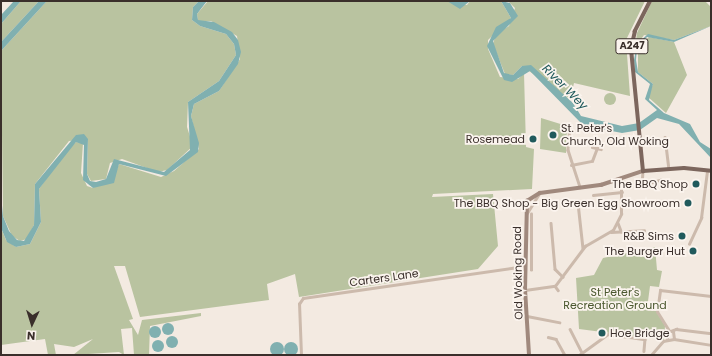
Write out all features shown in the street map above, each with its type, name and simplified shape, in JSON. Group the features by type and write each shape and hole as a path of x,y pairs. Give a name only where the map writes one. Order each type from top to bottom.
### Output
{"main road":[{"name":"A247","path":"643,171 631,49 635,30 650,1"},
{"path":"537,194 601,185 643,171 669,168 709,171"},
{"name":"Old Woking Road","path":"529,355 525,290 526,213 527,201 537,194"}],"street":[{"path":"570,126 567,140 572,165 580,187"},
{"path":"665,137 669,168"},
{"path":"592,147 601,149"},
{"path":"572,165 592,161 597,148"},
{"path":"643,171 642,184 660,180"},
{"path":"689,244 701,218 709,171"},
{"path":"525,290 555,286 583,248 611,232 618,223 623,191 621,178"},
{"path":"593,195 623,191"},
{"path":"526,213 537,194"},
{"path":"578,203 583,248"},
{"path":"531,214 531,270"},
{"path":"552,223 555,269 563,277"},
{"path":"618,223 621,231"},
{"path":"611,232 644,230"},
{"path":"525,242 531,242"},
{"name":"Carters Lane","path":"301,355 299,304 303,298 525,266"},
{"path":"555,286 558,290"},
{"path":"711,296 660,290 657,312 669,331 673,332 678,329 711,333"},
{"path":"527,316 560,322"},
{"path":"570,329 581,354 608,334 645,338 644,351"},
{"path":"651,355 667,339 669,331"},
{"path":"673,332 674,339"},
{"path":"548,337 556,339 565,355"},
{"path":"667,339 711,345"}],"green space":[{"path":"21,1 39,1 1,42 1,24"},
{"path":"47,1 199,1 193,7 192,20 200,26 226,34 234,44 236,55 219,81 188,102 187,127 193,146 167,170 158,172 122,159 110,163 106,179 91,181 87,174 88,139 69,141 35,184 34,225 27,239 20,241 12,236 3,216 1,51"},
{"path":"208,1 448,1 467,5 470,1 501,1 511,18 488,40 488,49 500,77 518,79 524,73 526,147 534,149 532,189 433,194 432,197 493,194 498,246 478,269 299,297 295,274 267,284 269,300 140,317 125,266 114,266 133,319 129,320 138,335 142,320 201,313 201,316 150,326 149,355 134,355 132,328 121,329 124,355 119,352 73,355 93,339 74,347 54,344 56,355 48,355 45,339 1,345 1,228 6,240 16,247 30,244 41,222 39,189 67,150 76,142 83,143 81,173 87,186 93,188 115,174 119,164 161,177 174,171 199,149 191,116 194,104 219,91 240,59 237,36 211,21 198,21 197,14"},
{"path":"508,1 645,1 626,40 630,96 574,83 570,100 522,66 513,75 505,74 493,44 496,34 509,26 515,8"},
{"path":"652,1 705,1 711,7 711,26 674,40 644,35 635,48 637,33"},
{"path":"649,37 674,42 687,75 666,113 648,97 653,84 638,72 638,46"},
{"path":"608,93 612,93 616,99 612,105 608,105 604,101 604,97"},
{"path":"541,118 567,126 566,153 540,149"},
{"name":"St Peter's Recreation Ground","path":"655,247 657,270 662,271 659,287 650,286 647,309 656,311 665,326 664,340 579,329 576,278 594,275 603,258"}],"water":[{"path":"14,1 21,1 1,24 1,15"},
{"path":"39,1 47,1 1,51 1,42"},
{"path":"199,1 207,1 197,14 198,20 214,22 232,32 238,40 241,52 238,64 219,91 194,104 191,116 199,143 198,152 166,176 119,164 114,183 93,188 83,180 84,145 76,142 39,189 41,222 30,244 16,247 7,242 1,228 1,195 3,216 9,231 17,240 24,241 34,225 35,184 76,135 84,134 88,139 87,174 90,181 96,182 106,179 114,159 164,172 190,150 188,102 219,81 236,55 234,44 226,34 200,26 192,20 193,7"},
{"path":"447,1 459,2 470,1 460,9"},
{"path":"501,1 510,3 518,16 493,41 504,73 513,75 522,66 531,65 573,103 581,116 622,126 639,123 657,110 645,99 650,84 635,72 634,60 637,44 648,34 674,40 711,26 674,42 647,37 637,48 636,60 638,72 653,84 649,100 664,113 690,124 700,142 711,149 711,158 679,124 657,118 640,130 622,133 591,127 581,123 530,71 512,82 504,80 487,46 496,27 511,18"},
{"path":"168,323 172,325 174,329 172,333 168,335 164,333 162,329 164,325"},
{"path":"155,326 159,328 161,332 159,336 155,338 151,336 149,332 151,328"},
{"path":"172,336 176,338 178,342 176,346 172,348 168,346 166,342 168,338"},
{"path":"158,340 162,342 164,346 162,350 158,352 154,350 152,346 154,342"},
{"path":"277,342 282,344 284,349 282,354 277,356 272,354 270,349 272,344"},
{"path":"288,342 294,342 298,346 298,352 294,356 288,356 284,352 284,346"}],"place":[{"name":"St. Peter's Church, Old Woking","path":"553,135"},
{"name":"Rosemead","path":"533,139"},
{"name":"The BBQ Shop","path":"696,184"},
{"name":"The BBQ Shop - Big Green Egg Showroom","path":"688,203"},
{"name":"R&B Sims","path":"682,236"},
{"name":"The Burger Hut","path":"693,251"},
{"name":"Hoe Bridge","path":"602,333"}],"water label":[{"name":"River Wey","path":"565,87"}]}
